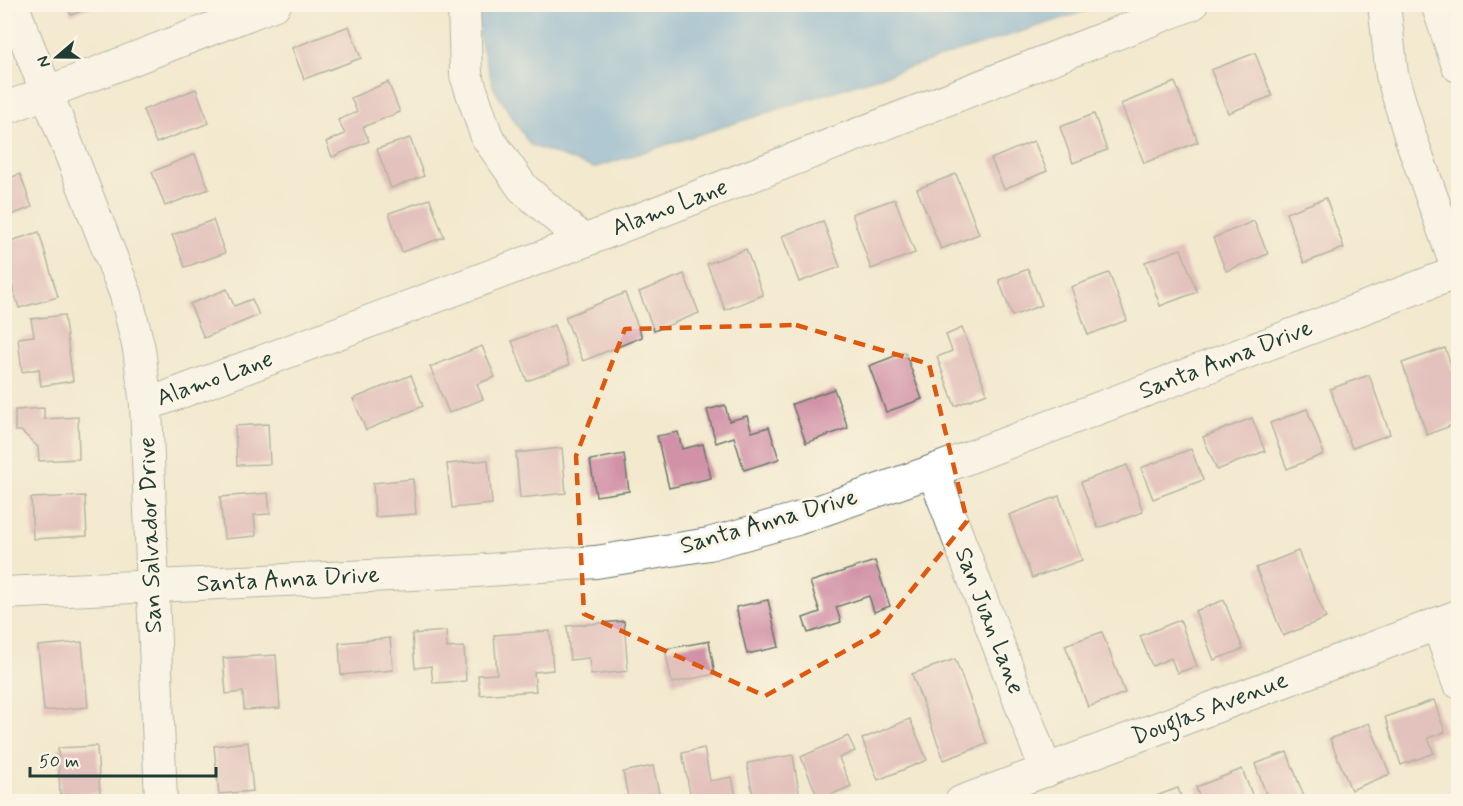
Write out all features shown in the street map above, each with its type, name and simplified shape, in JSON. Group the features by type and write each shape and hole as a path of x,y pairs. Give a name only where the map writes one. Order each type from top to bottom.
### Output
{"street":[{"name":"San Salvador Drive","path":"12,4 126,295 139,349 146,405 161,801"},
{"path":"4,109 275,4"},
{"path":"464,4 466,75 487,137 523,188 584,242"},
{"path":"1384,4 1392,75 1410,136 1458,272"},
{"path":"1437,4 1458,66"},
{"name":"Alamo Lane","path":"146,405 584,242 1183,6"},
{"name":"Santa Anna Drive","path":"4,593 475,571 596,562 709,544 797,519 933,471 1458,272"},
{"name":"San Juan Lane","path":"933,471 1046,771"},
{"path":"1448,620 1458,682"},
{"name":"Douglas Avenue","path":"960,801 1448,620"}],"highlighted area":[{"path":"796,325 929,364 967,521 877,633 765,696 584,614 576,456 625,329"}],"water":[{"path":"482,4 1105,5 594,168 530,145 494,89 479,36 478,11"}],"building":[{"path":"67,4 97,4 97,5 71,15"},
{"path":"349,26 361,58 304,79 292,48"},
{"path":"1255,53 1272,96 1228,113 1211,70"},
{"path":"388,82 400,112 363,127 369,141 332,157 326,142 345,134 338,120 357,112 351,98"},
{"path":"1175,82 1198,142 1144,163 1121,104"},
{"path":"196,89 209,123 156,143 143,110"},
{"path":"1094,114 1107,150 1073,163 1060,127"},
{"path":"410,138 424,176 391,188 377,149"},
{"path":"1034,141 1047,171 1004,189 991,159"},
{"path":"195,154 209,189 165,206 152,172"},
{"path":"20,174 32,207 4,218 4,180"},
{"path":"956,174 979,234 941,249 917,189"},
{"path":"1326,198 1344,248 1304,263 1286,213"},
{"path":"430,199 444,237 402,252 389,213"},
{"path":"895,199 915,253 871,269 852,214"},
{"path":"213,220 225,253 185,267 172,235"},
{"path":"823,221 840,267 799,282 782,236"},
{"path":"1254,221 1268,254 1226,271 1213,238"},
{"path":"39,232 58,297 19,308 4,260 4,243"},
{"path":"746,249 763,295 725,310 707,264"},
{"path":"1181,249 1197,292 1160,306 1145,262"},
{"path":"1028,269 1042,305 1012,316 999,280"},
{"path":"1109,273 1127,320 1088,335 1071,287"},
{"path":"684,274 699,313 654,331 639,292"},
{"path":"227,289 234,306 252,299 259,315 204,338 190,304"},
{"path":"625,293 642,337 583,361 565,317"},
{"path":"64,315 73,381 41,386 39,369 22,372 18,338 34,336 31,319"},
{"path":"554,325 569,365 527,381 512,341"},
{"path":"962,328 987,393 955,406 937,357 952,351 946,335"},
{"path":"482,346 495,377 477,384 483,399 449,413 430,367"},
{"path":"1445,348 1458,385 1458,423 1427,435 1402,363"},
{"path":"905,352 922,399 886,412 869,366"},
{"path":"411,375 423,406 366,430 353,399"},
{"path":"1369,375 1390,434 1352,448 1330,389"},
{"path":"834,389 848,428 806,443 792,404"},
{"path":"725,405 729,421 747,416 752,432 769,427 779,459 744,470 734,437 716,443 707,410"},
{"path":"44,408 44,419 78,417 79,459 39,461 38,447 21,431 15,431 15,410"},
{"path":"1307,409 1324,454 1287,469 1270,423"},
{"path":"1252,418 1265,451 1217,470 1203,437"},
{"path":"268,424 270,464 237,465 235,426"},
{"path":"678,432 682,449 703,444 711,478 669,488 657,436"},
{"path":"562,448 566,493 520,498 516,453"},
{"path":"1191,449 1203,480 1153,499 1141,468"},
{"path":"624,454 629,491 596,496 590,460"},
{"path":"488,460 492,504 452,508 447,464"},
{"path":"1127,465 1143,512 1098,528 1081,482"},
{"path":"413,479 416,514 375,517 373,483"},
{"path":"268,493 270,514 254,515 256,536 224,539 220,497"},
{"path":"85,496 87,536 33,539 31,498"},
{"path":"1059,496 1082,560 1032,578 1009,515"},
{"path":"1298,551 1326,618 1283,636 1256,568"},
{"path":"875,561 890,606 874,612 869,596 836,607 841,622 808,633 803,618 820,612 810,582"},
{"path":"768,600 779,647 747,654 736,607"},
{"path":"1224,600 1243,649 1214,660 1195,611"},
{"path":"1180,620 1197,666 1177,673 1171,658 1152,666 1140,636"},
{"path":"624,621 628,671 591,675 589,658 570,660 567,626"},
{"path":"446,631 447,648 464,647 466,681 433,683 431,666 415,668 412,634"},
{"path":"550,631 553,670 534,672 536,691 480,695 478,675 497,674 494,635"},
{"path":"1102,632 1125,693 1088,707 1065,645"},
{"path":"390,638 393,670 341,675 339,643"},
{"path":"709,641 715,674 672,683 665,649"},
{"path":"82,642 88,707 44,711 38,646"},
{"path":"276,655 280,708 244,710 243,692 226,694 223,658"},
{"path":"955,659 987,744 944,760 912,674"},
{"path":"1434,700 1445,732 1428,738 1434,753 1401,765 1385,717"},
{"path":"910,719 927,760 878,780 862,739"},
{"path":"1369,723 1390,774 1351,790 1330,739"},
{"path":"848,736 855,751 839,758 851,786 819,800 801,757"},
{"path":"248,742 253,791 219,794 214,746"},
{"path":"97,746 100,793 60,795 58,748"},
{"path":"704,748 710,781 732,777 737,802 692,802 682,753"},
{"path":"1287,752 1306,802 1269,802 1255,764"},
{"path":"793,755 800,798 780,802 754,802 747,763"},
{"path":"653,766 661,802 629,802 623,772"},
{"path":"1242,769 1255,802 1201,802 1196,787"},
{"path":"1178,788 1183,802 1142,802 1142,801"}]}
